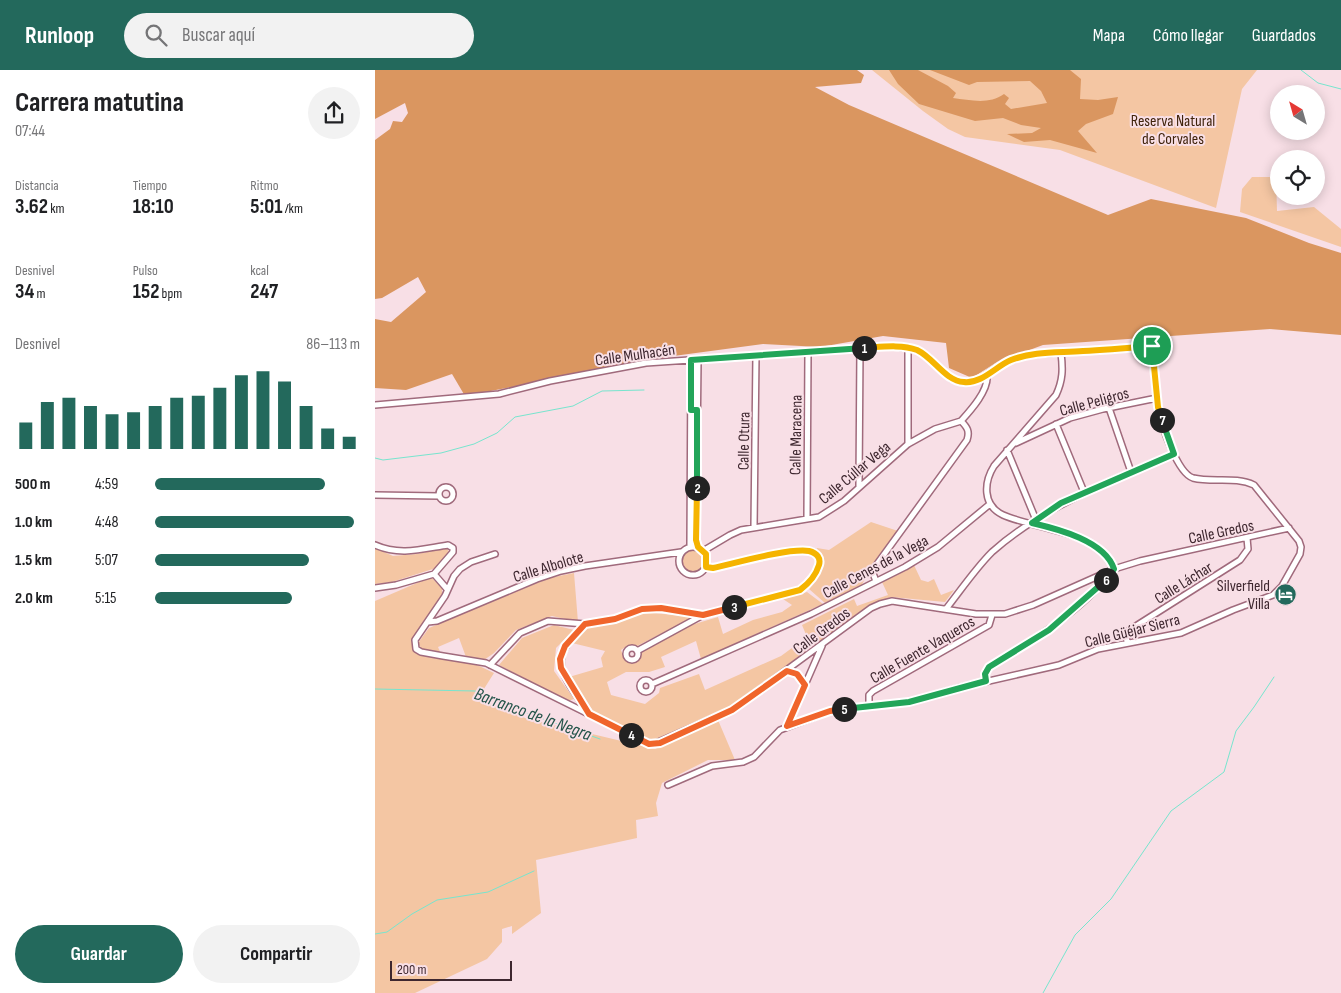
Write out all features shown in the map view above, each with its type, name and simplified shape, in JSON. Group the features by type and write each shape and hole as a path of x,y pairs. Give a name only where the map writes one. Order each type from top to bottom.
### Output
{"street":[{"name":"Calle Mulhacén","path":"375,405 499,394 550,381 647,363 860,348 908,348 928,357 952,379 962,382 978,380 1001,365 1025,355 1152,346 1157,398"},
{"path":"859,486 860,348"},
{"path":"907,444 908,348"},
{"name":"Calle Maracena","path":"807,519 808,352"},
{"name":"Calle Peligros","path":"990,504 986,484 989,474 1007,450 1056,395 1063,378 1061,353"},
{"name":"Calle Otura","path":"754,527 756,355"},
{"path":"691,360 694,410 696,540 707,558 706,567 703,571 695,576 685,574 678,562 681,552 690,547 701,549"},
{"path":"694,410 698,360"},
{"path":"876,581 872,571 967,440 969,434 961,421 970,411 988,382 987,375"},
{"name":"Calle Peligros","path":"1012,445 1070,418 1157,398"},
{"path":"946,609 981,564 994,551 1061,503 1174,454 1160,414 1157,398"},
{"path":"1109,408 1131,472"},
{"name":"Calle Cúllar Vega","path":"701,549 730,535 754,527 819,517 844,501 907,444 935,429 961,421"},
{"path":"1056,424 1085,492"},
{"path":"1007,450 1034,522"},
{"name":"Calle Güéjar Sierra","path":"668,784 713,766 743,762 754,757 780,730 830,711 909,702 986,681 1059,665 1098,649 1181,633 1273,595 1283,586 1300,554 1301,547 1299,541 1254,485 1245,481 1194,478 1186,475 1174,454"},
{"path":"690,547 694,491"},
{"path":"375,495 439,496"},
{"path":"986,681 985,674 989,667 1049,630 1106,580 1114,569 1106,555 1072,534 1002,514 990,504"},
{"name":"Calle Cenes de la Vega","path":"652,684 811,614 905,567 938,547 990,504"},
{"name":"Calle Gredos","path":"495,554 464,565 454,576 445,596 415,640 416,649 421,652 490,666 645,742 655,744 732,710 871,608 880,604 892,601 992,615 1017,611 1114,569 1140,561 1289,528"},
{"name":"Calle Láchar","path":"1127,642 1126,634 1128,631 1240,560 1248,549 1247,538"},
{"path":"375,545 397,552 448,545 452,546 453,552 434,574 396,585 375,588"},
{"path":"637,651 703,615 800,590 813,576 820,560 813,552 794,551 713,568 706,567"},
{"name":"Calle Albolote","path":"428,622 437,621 537,579 561,572 585,566 681,552"},
{"path":"434,574 447,589"},
{"path":"956,610 957,596"},
{"path":"490,666 520,633 548,621 585,624 615,619 642,609 661,608 703,615"},
{"name":"Calle Fuente Vaqueros","path":"869,706 869,694 873,691 989,624 992,615"},
{"path":"585,624 565,646 560,659 563,672 589,714"},
{"path":"787,726 822,645"},
{"path":"787,671 797,674 805,685"},
{"path":"572,707 581,700"}],"green space":[{"name":"Reserva Natural de Corvales","path":"872,70 1257,70 1242,89 1216,208 1060,150 965,137 948,129 923,111"},
{"path":"1252,177 1270,177 1270,205 1277,205 1277,211 1314,207 1341,229 1341,247 1240,212 1242,189"},
{"path":"871,522 898,531 861,586 825,603 809,589 816,579 822,558 815,551 817,548 829,550"},
{"path":"375,548 393,556 417,554 447,548 449,552 436,568 392,582 375,584"},
{"path":"693,549 701,553 705,561 701,569 693,573 685,569 681,561 685,553"},
{"path":"914,565 921,580 928,582 934,579 941,595 954,590 945,602 891,597 871,604 733,705 714,716 656,740 647,738 594,712 569,677 603,667 601,658 605,651 572,643 589,627 614,624 644,612 694,617 637,646 627,646 621,650 624,658 631,662 639,659 642,651 688,626 718,617 723,634 753,620 782,612 792,605 783,599 807,592 823,604 701,659 696,641 661,657 665,667 649,672 626,672 607,682 611,695 645,704 659,693 660,688 699,674 705,690 781,656 807,637 802,625 854,599 857,606 888,595 882,582"},
{"path":"574,573 578,622 552,616 516,630 494,653 484,660 466,657 459,638 438,647 441,654 422,650 418,643 429,628 549,578"},
{"path":"431,577 442,588 442,594 412,639 413,651 477,665 494,673 482,692 525,718 655,749 718,720 735,760 708,760 662,783 656,803 658,816 636,820 637,838 536,860 541,913 512,934 512,926 502,929 502,942 487,959 415,993 375,993 375,601"},
{"path":"554,625 574,630 556,648 554,671 574,699 568,701 499,665 522,638"}],"shaded area":[{"path":"375,70 857,70 864,75 861,83 815,87 849,105 1108,215 1151,199 1246,218 1309,243 1341,253 1341,335 1270,329 1043,345 997,362 972,378 949,368 946,343 883,336 820,347 763,344 666,357 465,396 452,374 406,390 375,388 375,319 391,322 426,292 418,277 382,298 375,299 375,140 390,129 393,121 402,122 408,113 405,103 375,119"},
{"path":"889,70 918,70 948,86 956,93 953,98 986,101 1004,94 1009,98 1005,104 1011,109 1047,103 1041,91 1030,81 977,82 969,85 930,70 1070,70 1081,79 1080,99 1098,100 1118,97 1113,114 1086,124 1078,131 1097,153 1050,140 1024,142 1007,134 1032,133 1041,128 1021,125 1003,118 975,121 919,104 898,84"}],"waterway":[{"path":"1301,70 1318,83 1341,89"},
{"path":"375,458 383,460 441,453 474,444 497,433 515,417 573,406 602,391 644,390"},
{"path":"1043,993 1075,935 1111,899 1171,811 1224,772 1236,731 1274,677"},
{"name":"Barranco de la Negra","path":"375,689 475,691 518,710 600,739"},
{"path":"375,934 387,932 412,914 437,900 488,892 534,871"}],"place":[{"name":"Silverfield Villa","path":"1286,594"}],"route":[{"path":"893,346 917,350 928,357 952,379 970,382 978,380 1001,365 1025,355 1152,346 1158,407 1174,454 1061,503 1032,523 1072,534 1087,542 1106,555 1114,569 1106,580 1049,630 985,670 986,681 909,702 830,711 787,726 805,685 797,674 787,671 732,710 660,743 649,744 589,714 563,672 560,663 561,654 565,646 585,624 615,619 642,609 661,608 703,615 791,594 807,584 818,568 820,560 817,555 809,551 794,551 713,568 706,567 706,554 698,547 696,540 697,410 691,410 691,360 893,346"}]}
